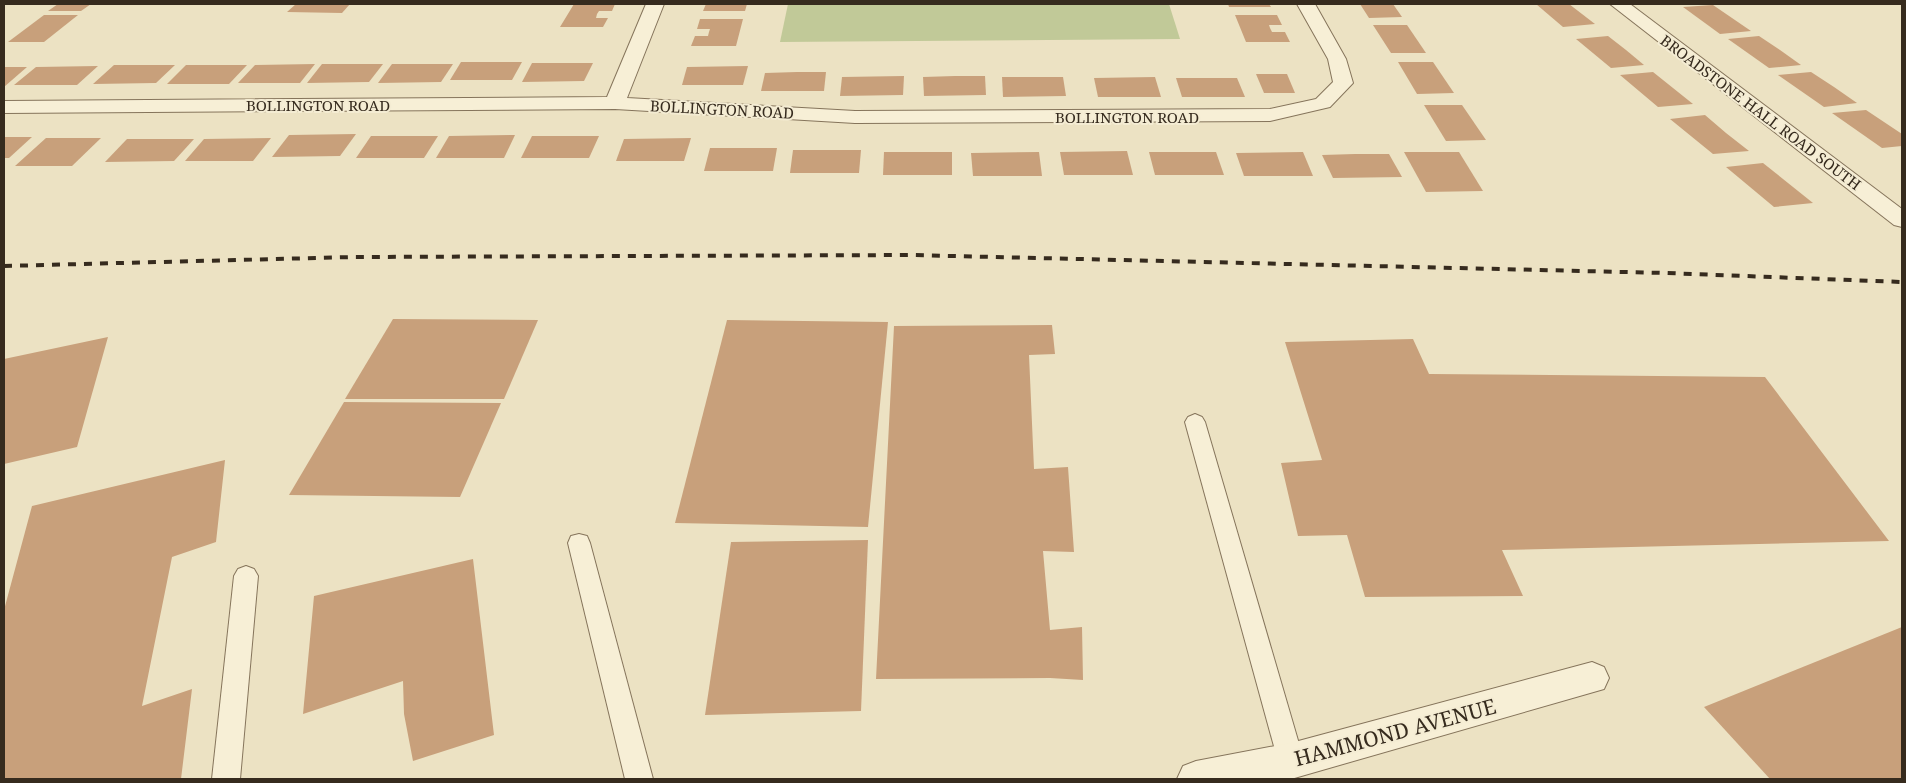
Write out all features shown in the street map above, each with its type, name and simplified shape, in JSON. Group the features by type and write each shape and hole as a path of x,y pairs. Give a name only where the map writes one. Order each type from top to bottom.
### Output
{"street":[{"path":"615,103 655,4"},
{"name":"BOLLINGTON ROAD","path":"4,107 615,103 855,117 1270,116 1323,103 1343,83 1337,59 1306,4"},
{"name":"BROADSTONE HALL ROAD SOUTH","path":"1619,4 1788,131 1902,220"},
{"name":"HAMMOND AVENUE","path":"1196,779 1291,762 1592,678"}],"lane":[{"path":"1195,422 1291,762"},
{"path":"579,542 639,779"},
{"path":"226,779 246,576"}],"green space":[{"path":"788,4 1169,4 1180,39 780,42"}],"building":[{"path":"58,4 91,4 81,11 48,11"},
{"path":"296,4 350,4 342,13 287,12"},
{"path":"574,4 615,4 612,11 599,11 597,14 596,18 608,18 603,27 560,27"},
{"path":"706,4 747,4 745,11 703,11"},
{"path":"1228,4 1269,4 1271,7 1229,7"},
{"path":"1360,4 1393,4 1402,17 1369,18"},
{"path":"1536,4 1569,4 1595,24 1563,27"},
{"path":"1713,5 1751,31 1720,34 1683,7"},
{"path":"44,15 78,15 44,42 8,42"},
{"path":"1235,15 1277,15 1282,25 1269,25 1270,28 1272,32 1285,32 1290,42 1246,42"},
{"path":"700,19 743,19 736,46 691,46 695,36 708,36 710,29 697,29"},
{"path":"1373,25 1407,25 1426,53 1391,53"},
{"path":"1608,36 1644,65 1611,68 1576,39"},
{"path":"1759,36 1801,65 1769,68 1728,39"},
{"path":"461,62 522,62 512,80 450,80"},
{"path":"1398,62 1433,62 1454,93 1417,94"},
{"path":"532,63 593,63 584,81 522,82"},
{"path":"315,64 300,83 238,83 255,65"},
{"path":"322,64 383,64 369,82 307,83"},
{"path":"392,64 453,64 441,82 378,83"},
{"path":"114,65 175,65 156,83 93,84"},
{"path":"186,65 247,65 229,84 167,84"},
{"path":"98,66 77,85 14,85 36,67"},
{"path":"748,66 743,85 682,85 687,67"},
{"path":"4,67 27,67 4,87"},
{"path":"826,72 824,91 761,91 765,73"},
{"path":"1653,72 1693,104 1658,107 1620,75"},
{"path":"1811,72 1857,103 1824,107 1778,75"},
{"path":"1256,74 1287,74 1295,93 1264,93"},
{"path":"904,76 903,95 840,96 842,77"},
{"path":"985,76 986,95 924,96 923,77"},
{"path":"1002,77 1063,77 1066,96 1003,97"},
{"path":"1155,77 1161,97 1098,97 1094,78"},
{"path":"1176,78 1237,78 1245,97 1182,97"},
{"path":"1424,105 1462,105 1486,140 1446,141"},
{"path":"1866,110 1902,134 1902,146 1882,148 1832,113"},
{"path":"1705,115 1749,151 1713,154 1670,119"},
{"path":"356,134 340,156 272,157 289,135"},
{"path":"515,135 504,158 436,158 449,136"},
{"path":"371,136 438,136 424,158 356,158"},
{"path":"532,136 599,136 589,158 521,158"},
{"path":"4,137 32,137 9,158 4,158"},
{"path":"46,138 101,138 72,166 15,166"},
{"path":"271,138 253,161 185,161 204,139"},
{"path":"691,138 684,161 616,161 624,139"},
{"path":"127,139 194,139 174,161 105,162"},
{"path":"710,148 777,148 773,171 704,171"},
{"path":"793,150 861,150 859,173 790,173"},
{"path":"1127,151 1133,175 1064,175 1060,152"},
{"path":"884,152 952,152 952,175 883,175"},
{"path":"1039,152 1042,176 973,176 971,153"},
{"path":"1149,152 1216,152 1224,175 1155,175"},
{"path":"1303,152 1313,176 1244,176 1236,153"},
{"path":"1404,152 1459,152 1483,191 1426,192"},
{"path":"1389,154 1402,177 1333,178 1322,155"},
{"path":"1763,163 1813,203 1774,207 1726,167"},
{"path":"393,319 538,320 504,399 345,399"},
{"path":"727,320 888,322 868,527 675,523"},
{"path":"1052,325 1055,354 1029,355 1034,469 1068,467 1074,552 1043,551 1050,630 1082,627 1083,680 1050,678 876,679 894,326"},
{"path":"108,337 77,447 4,464 4,359"},
{"path":"1413,339 1429,374 1765,377 1889,541 1502,550 1523,596 1365,597 1347,535 1298,536 1281,463 1322,460 1285,342"},
{"path":"344,402 501,403 460,497 289,495"},
{"path":"225,460 216,542 172,557 142,706 192,689 181,779 4,779 4,610 32,506"},
{"path":"868,540 861,711 705,715 731,542"},
{"path":"473,559 494,735 413,761 404,714 403,681 303,714 314,596"},
{"path":"1902,627 1902,779 1770,779 1704,707"}],"railway":[{"path":"4,266 354,257 911,255 1666,273 1902,282"}]}
